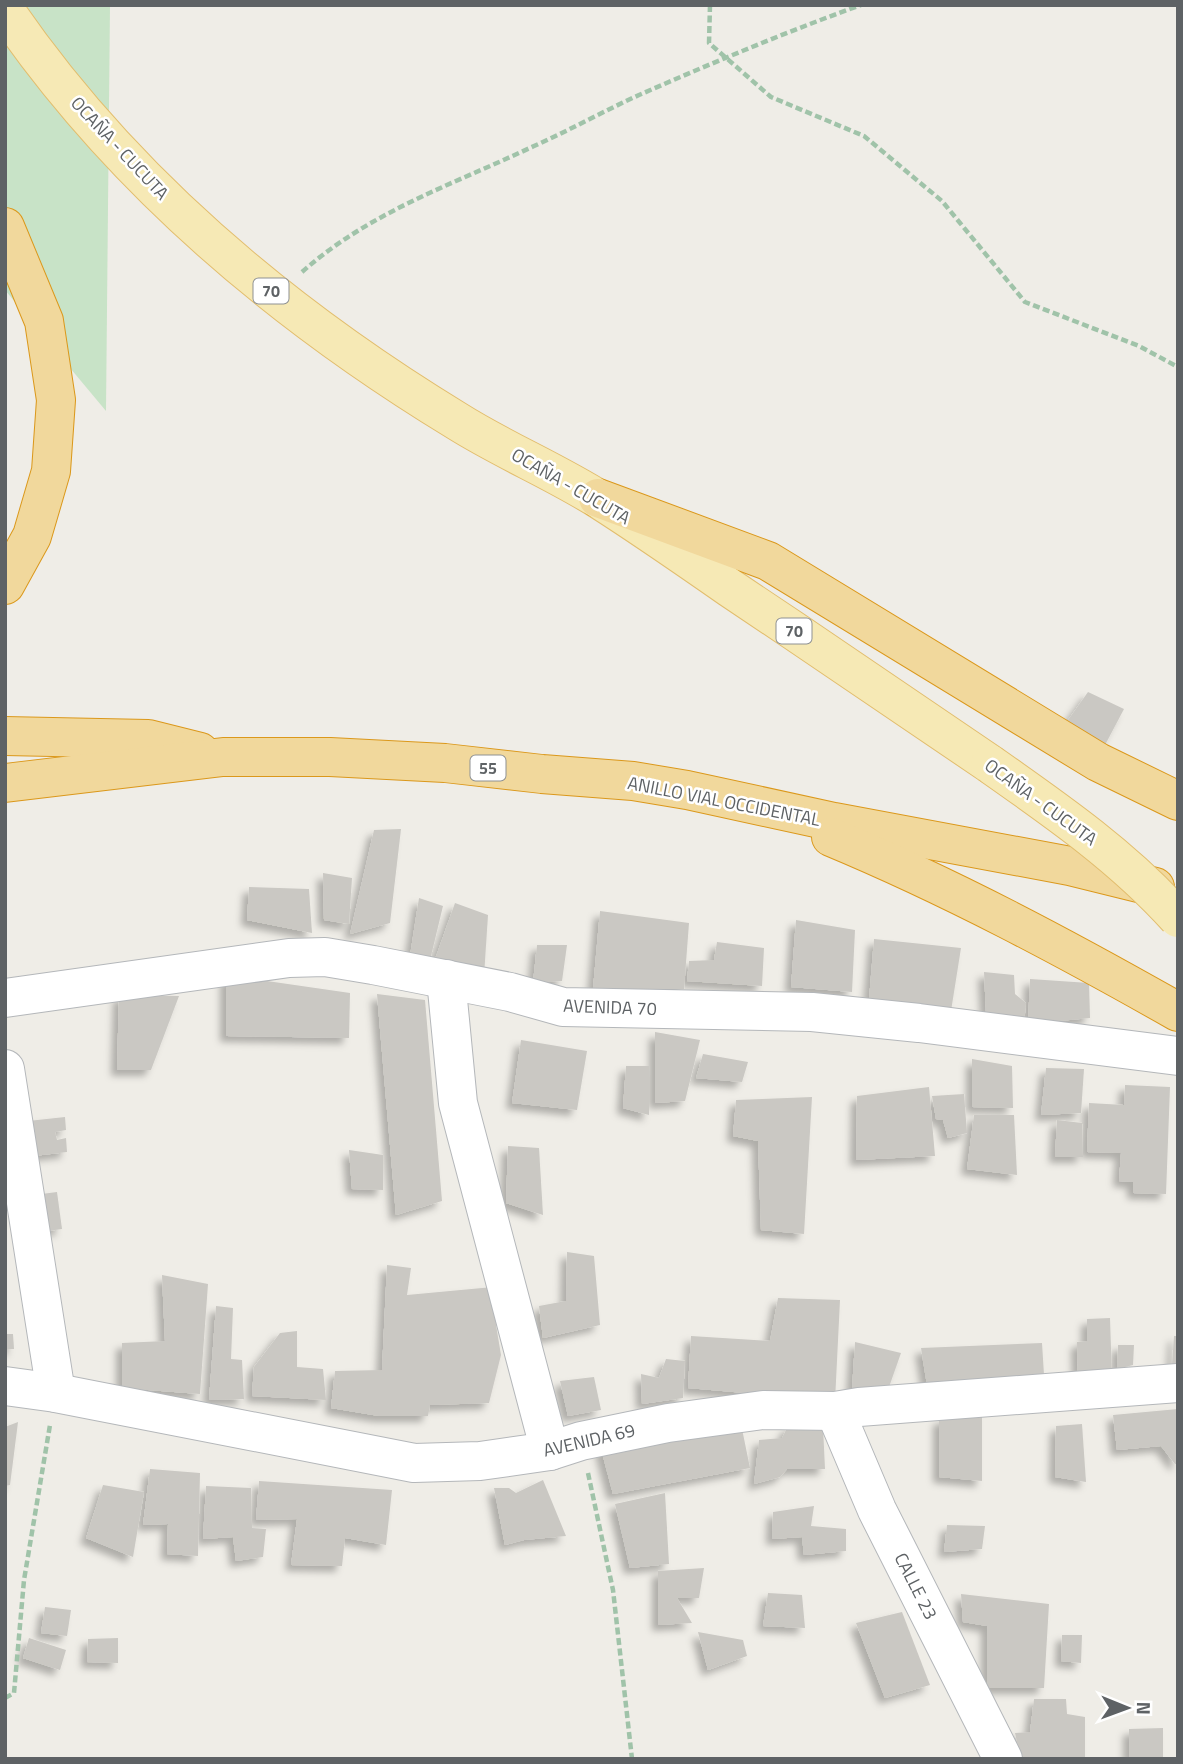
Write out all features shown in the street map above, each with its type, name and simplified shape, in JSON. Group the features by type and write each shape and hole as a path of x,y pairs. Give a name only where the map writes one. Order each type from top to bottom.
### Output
{"highway":[{"path":"5,228 44,321 56,400 51,471 32,536 5,585"},
{"path":"598,499 768,561 1098,762 1178,801"},
{"name":"ANILLO VIAL OCCIDENTAL","path":"5,736 148,739 223,757"},
{"name":"ANILLO VIAL OCCIDENTAL","path":"5,783 223,757 330,757 445,763 633,781 687,790 834,822 1070,866 1178,892"},
{"path":"752,804 971,900 1077,954 1178,1012"}],"main road":[{"name":"OCAÑA - CUCUTA","path":"5,10 38,58 131,166 275,294 378,370 459,423 598,499 990,764 1071,821 1149,885 1178,918"}],"street":[{"name":"AVENIDA 70","path":"5,998 300,958 325,957 446,979 563,1007 812,1012 1178,1056"},
{"path":"446,979 458,1103 565,1446"},
{"path":"5,1069 56,1393"},
{"name":"AVENIDA 69","path":"5,1386 56,1393 414,1463 480,1461 565,1446 668,1423 763,1410 835,1411 1178,1383"},
{"name":"CALLE 23","path":"835,1411 877,1510 1003,1759"}],"path":[{"path":"710,5 709,43 771,97 864,136 942,201 1025,302 1139,346 1178,367"},
{"path":"275,294 329,248 388,211 533,147 638,96 802,26 861,5"},
{"path":"5,1698 14,1693 24,1580 56,1393"},
{"path":"565,1446 613,1590 632,1759"}],"green space":[{"path":"5,5 110,5 106,411 5,290"}],"building":[{"path":"1088,692 1124,709 1105,745 1066,723"},
{"path":"401,829 390,923 350,934 374,830"},
{"path":"323,873 352,878 349,924 324,920"},
{"path":"249,887 309,889 312,933 247,920"},
{"path":"419,898 443,906 431,956 410,956"},
{"path":"455,903 488,915 484,976 433,965"},
{"path":"600,911 689,923 684,989 593,989"},
{"path":"796,920 855,930 852,992 791,987"},
{"path":"874,939 961,948 951,1011 869,1000"},
{"path":"717,942 764,948 762,986 687,981 689,961 714,960"},
{"path":"537,945 567,945 562,981 533,983"},
{"path":"984,972 1014,975 1015,994 1026,1003 1024,1024 986,1013"},
{"path":"226,975 350,993 349,1038 226,1036"},
{"path":"1030,979 1089,983 1090,1018 1028,1024"},
{"path":"377,994 425,1000 442,1201 396,1215"},
{"path":"119,995 179,996 151,1070 117,1070"},
{"path":"655,1032 700,1040 685,1101 655,1103"},
{"path":"521,1040 587,1051 577,1110 512,1103"},
{"path":"703,1054 748,1062 742,1082 696,1078"},
{"path":"972,1059 1012,1066 1013,1108 972,1107"},
{"path":"626,1066 649,1066 649,1115 623,1108"},
{"path":"1046,1068 1084,1069 1081,1113 1041,1115"},
{"path":"1125,1085 1170,1087 1166,1194 1133,1193 1133,1182 1119,1181 1121,1153 1087,1152 1089,1103 1124,1105"},
{"path":"929,1087 935,1156 856,1160 857,1096"},
{"path":"964,1094 967,1133 948,1138 943,1120 936,1119 932,1096"},
{"path":"812,1097 804,1234 761,1230 758,1141 733,1136 736,1100"},
{"path":"974,1115 1014,1115 1017,1175 967,1169"},
{"path":"65,1117 66,1130 55,1132 57,1140 66,1138 67,1152 34,1156 19,1122"},
{"path":"1057,1120 1082,1123 1083,1157 1055,1157"},
{"path":"508,1146 539,1148 543,1215 506,1203"},
{"path":"349,1150 383,1155 383,1190 352,1189"},
{"path":"57,1192 62,1229 40,1232 34,1195"},
{"path":"567,1252 594,1256 600,1325 543,1338 539,1306 566,1301"},
{"path":"387,1265 411,1268 407,1295 493,1287 501,1355 489,1403 430,1405 428,1416 379,1416 331,1408 335,1371 382,1370"},
{"path":"162,1275 208,1284 200,1394 122,1388 122,1343 165,1341"},
{"path":"778,1298 840,1300 835,1401 688,1388 691,1336 770,1341"},
{"path":"216,1306 233,1308 231,1359 242,1360 244,1399 209,1400"},
{"path":"1110,1318 1112,1380 1078,1381 1077,1342 1087,1341 1087,1319"},
{"path":"297,1331 297,1367 323,1369 326,1400 252,1396 254,1367 280,1333"},
{"path":"5,1334 13,1334 14,1349 5,1349"},
{"path":"1174,1336 1178,1336 1178,1366 1172,1365"},
{"path":"855,1342 901,1353 889,1387 852,1390"},
{"path":"1042,1343 1044,1375 927,1385 921,1348"},
{"path":"1118,1345 1134,1345 1133,1365 1117,1369"},
{"path":"666,1359 685,1361 683,1398 642,1404 641,1374 659,1378"},
{"path":"594,1377 601,1410 568,1416 560,1381"},
{"path":"1178,1409 1178,1464 1175,1464 1161,1446 1117,1450 1113,1415"},
{"path":"982,1412 982,1481 939,1477 939,1419"},
{"path":"18,1422 10,1485 5,1486 5,1427"},
{"path":"741,1424 750,1468 613,1494 600,1445"},
{"path":"1082,1424 1086,1482 1055,1477 1056,1426"},
{"path":"788,1426 823,1427 825,1469 787,1469 780,1477 754,1484 759,1440 782,1438"},
{"path":"150,1469 200,1473 198,1556 167,1554 168,1524 143,1525"},
{"path":"543,1480 566,1536 524,1540 505,1545 494,1488 509,1488 516,1493"},
{"path":"259,1481 392,1490 386,1545 345,1538 342,1566 291,1565 297,1519 256,1520"},
{"path":"103,1485 144,1492 133,1557 86,1538"},
{"path":"206,1486 251,1488 252,1528 266,1529 263,1557 236,1561 233,1537 203,1539"},
{"path":"665,1493 669,1564 630,1568 615,1504"},
{"path":"814,1506 811,1526 846,1529 846,1551 804,1555 802,1537 772,1539 773,1512"},
{"path":"947,1525 985,1526 982,1549 944,1552"},
{"path":"704,1568 699,1598 677,1598 692,1623 658,1625 658,1571"},
{"path":"768,1593 802,1595 805,1628 763,1626"},
{"path":"961,1594 1049,1604 1044,1688 987,1688 987,1626 963,1622"},
{"path":"45,1607 71,1610 67,1636 41,1633"},
{"path":"902,1612 930,1685 885,1698 856,1623"},
{"path":"698,1632 743,1640 747,1656 708,1670"},
{"path":"1062,1635 1082,1635 1081,1663 1061,1661"},
{"path":"29,1638 66,1650 60,1670 23,1658"},
{"path":"118,1638 118,1663 87,1662 88,1639"},
{"path":"1034,1699 1066,1699 1067,1714 1085,1717 1085,1759 1021,1759 1015,1733 1030,1732"},
{"path":"1163,1728 1163,1757 1129,1757 1129,1729"}]}
